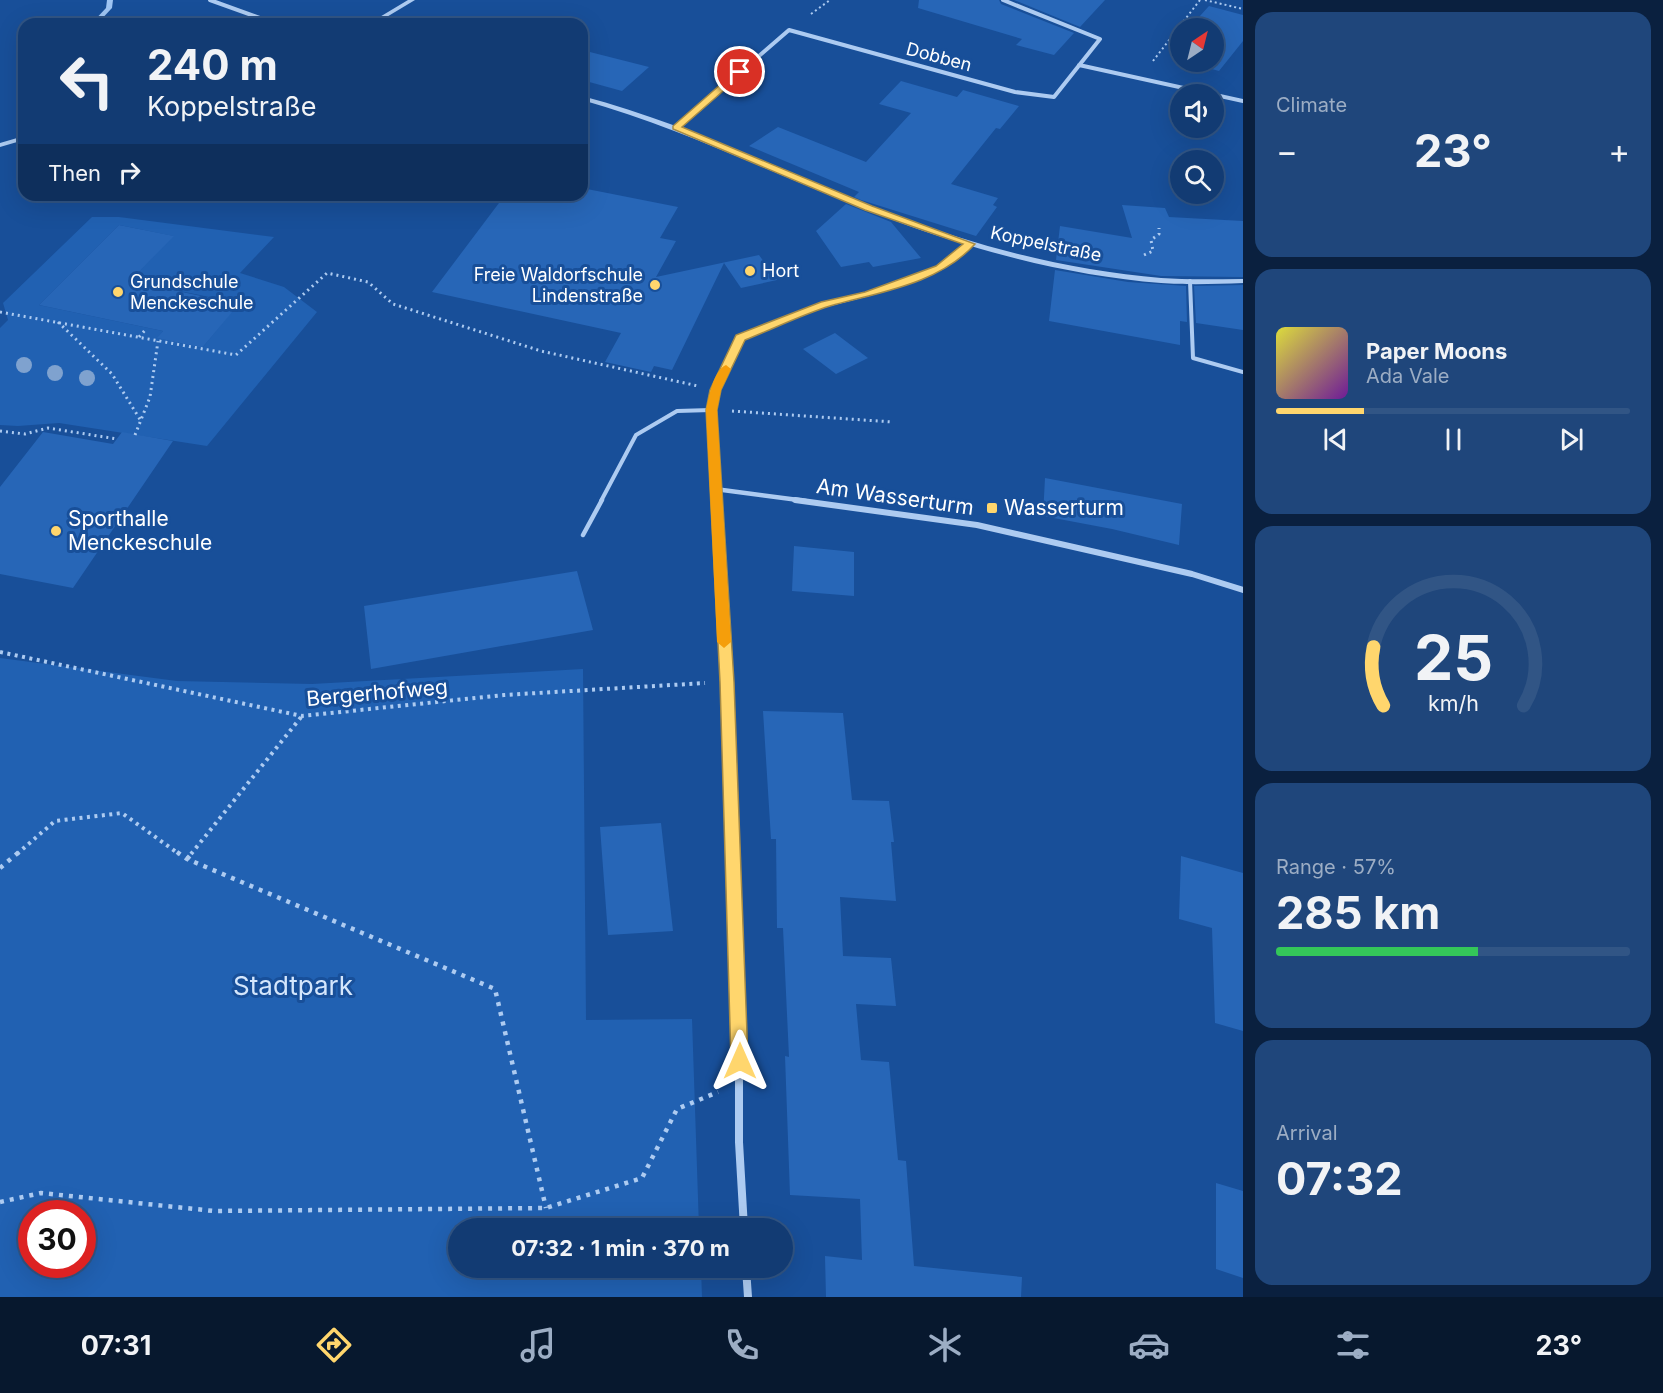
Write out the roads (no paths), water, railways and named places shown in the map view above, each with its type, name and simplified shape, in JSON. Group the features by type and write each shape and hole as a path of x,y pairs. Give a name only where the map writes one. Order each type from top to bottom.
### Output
{"street":[{"path":"210,0 260,18"},
{"path":"381,18 412,0"},
{"name":"Dobben","path":"676,128 789,30 1015,92 1054,96 1100,39 1003,0"},
{"path":"1079,65 1243,101"},
{"name":"Koppelstraße","path":"588,100 676,128 868,208 970,244 1068,266 1149,279 1243,282"},
{"path":"0,145 18,140"},
{"path":"743,1218 739,1142 740,1084 727,682 711,410 716,390 740,338 825,304 868,294 940,268 970,244"},
{"name":"Am Wasserturm","path":"715,489 977,525 1192,574 1243,590"},
{"path":"747,1278 748,1297"}],"lane":[{"path":"1190,281 1193,358 1243,372"},
{"path":"583,535 636,435 677,411 711,410"}],"waterway":[{"path":"100,18 109,8 110,0"}],"place":[{"name":"Hort","path":"750,271"},
{"name":"Freie Waldorfschule Lindenstraße","path":"655,285"},
{"name":"Grundschule Menckeschule","path":"118,292"},
{"name":"Wasserturm","path":"992,508"},
{"name":"Sporthalle Menckeschule","path":"56,531"}],"park label":[{"name":"Stadtpark","path":"293,986"}]}
